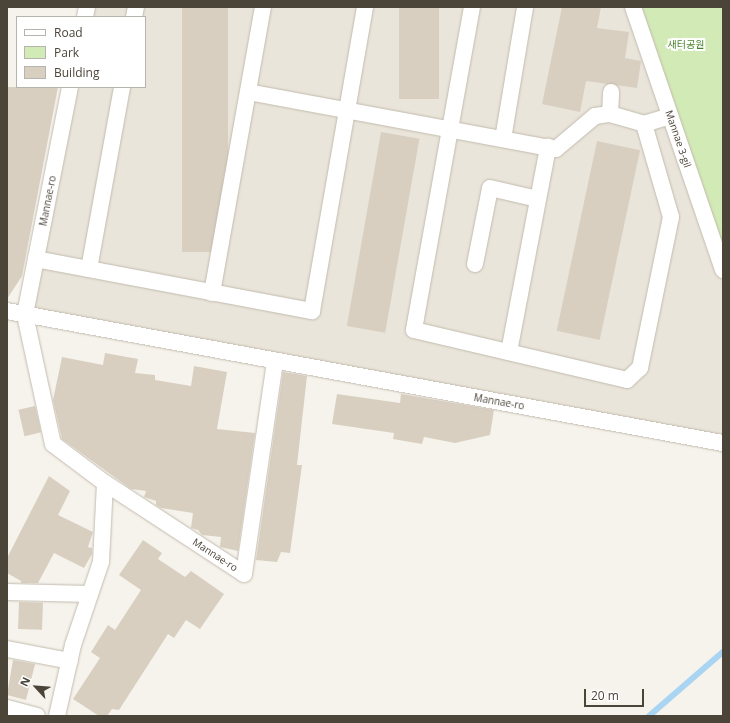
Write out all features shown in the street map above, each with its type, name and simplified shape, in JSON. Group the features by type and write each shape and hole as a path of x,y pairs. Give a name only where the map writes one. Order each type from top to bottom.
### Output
{"street":[{"path":"212,293 263,7"},
{"path":"36,259 312,311 365,7"},
{"path":"472,7 414,330 627,380 640,368 671,217 644,124"},
{"path":"503,139 525,7"},
{"name":"Mannae 3-gil","path":"633,7 723,270"},
{"name":"Mannae-ro","path":"70,88 24,315 53,444 106,483 244,574 275,360"},
{"path":"89,269 122,88"},
{"path":"248,92 556,149 595,116 610,114 644,124 670,116"},
{"path":"610,114 612,92"},
{"path":"509,352 548,147"},
{"path":"475,264 490,188 538,199"},
{"name":"Mannae-ro","path":"7,310 24,315 723,443"},
{"path":"57,716 70,660 101,562 106,483"},
{"path":"7,592 90,594"},
{"path":"7,649 70,660"},
{"path":"7,708 37,716"}],"shaded area":[{"path":"87,7 633,7 723,282 723,443 25,315 70,88 146,88 146,16 85,16"}],"green space":[{"name":"새터공원","path":"633,7 723,7 723,270"}],"building":[{"path":"182,7 228,7 228,252 182,252"},
{"path":"399,7 439,7 439,99 399,99"},
{"path":"562,7 601,7 597,28 629,32 625,58 641,61 637,88 586,81 580,112 542,104"},
{"path":"7,87 58,88 22,276 7,299"},
{"path":"381,132 419,139 385,333 347,326"},
{"path":"597,141 640,150 600,340 557,331"},
{"path":"105,353 138,359 135,373 155,375 155,380 191,386 194,366 227,372 217,429 255,433 238,551 220,547 221,537 202,535 198,530 191,528 193,513 161,508 156,505 156,501 144,497 146,491 131,489 62,439 53,400 62,357 103,365"},
{"path":"283,372 307,376 297,465 302,465 290,553 281,552 277,562 256,560"},
{"path":"337,394 400,403 401,394 494,410 490,435 455,443 424,437 422,444 393,439 394,433 332,424"},
{"path":"35,406 41,432 25,436 18,410"},
{"path":"49,476 70,491 58,515 93,532 88,547 92,548 92,554 84,568 54,553 38,583 21,583 21,581 7,573 7,558"},
{"path":"143,540 162,553 158,559 185,577 191,571 224,594 200,629 186,620 174,638 168,634 119,710 112,709 107,716 99,716 73,699 100,658 91,652 108,625 115,630 141,590 119,575"},
{"path":"19,602 43,603 42,630 18,629"},
{"path":"13,660 35,664 26,700 7,695"}],"waterway":[{"path":"649,716 723,652"}]}
